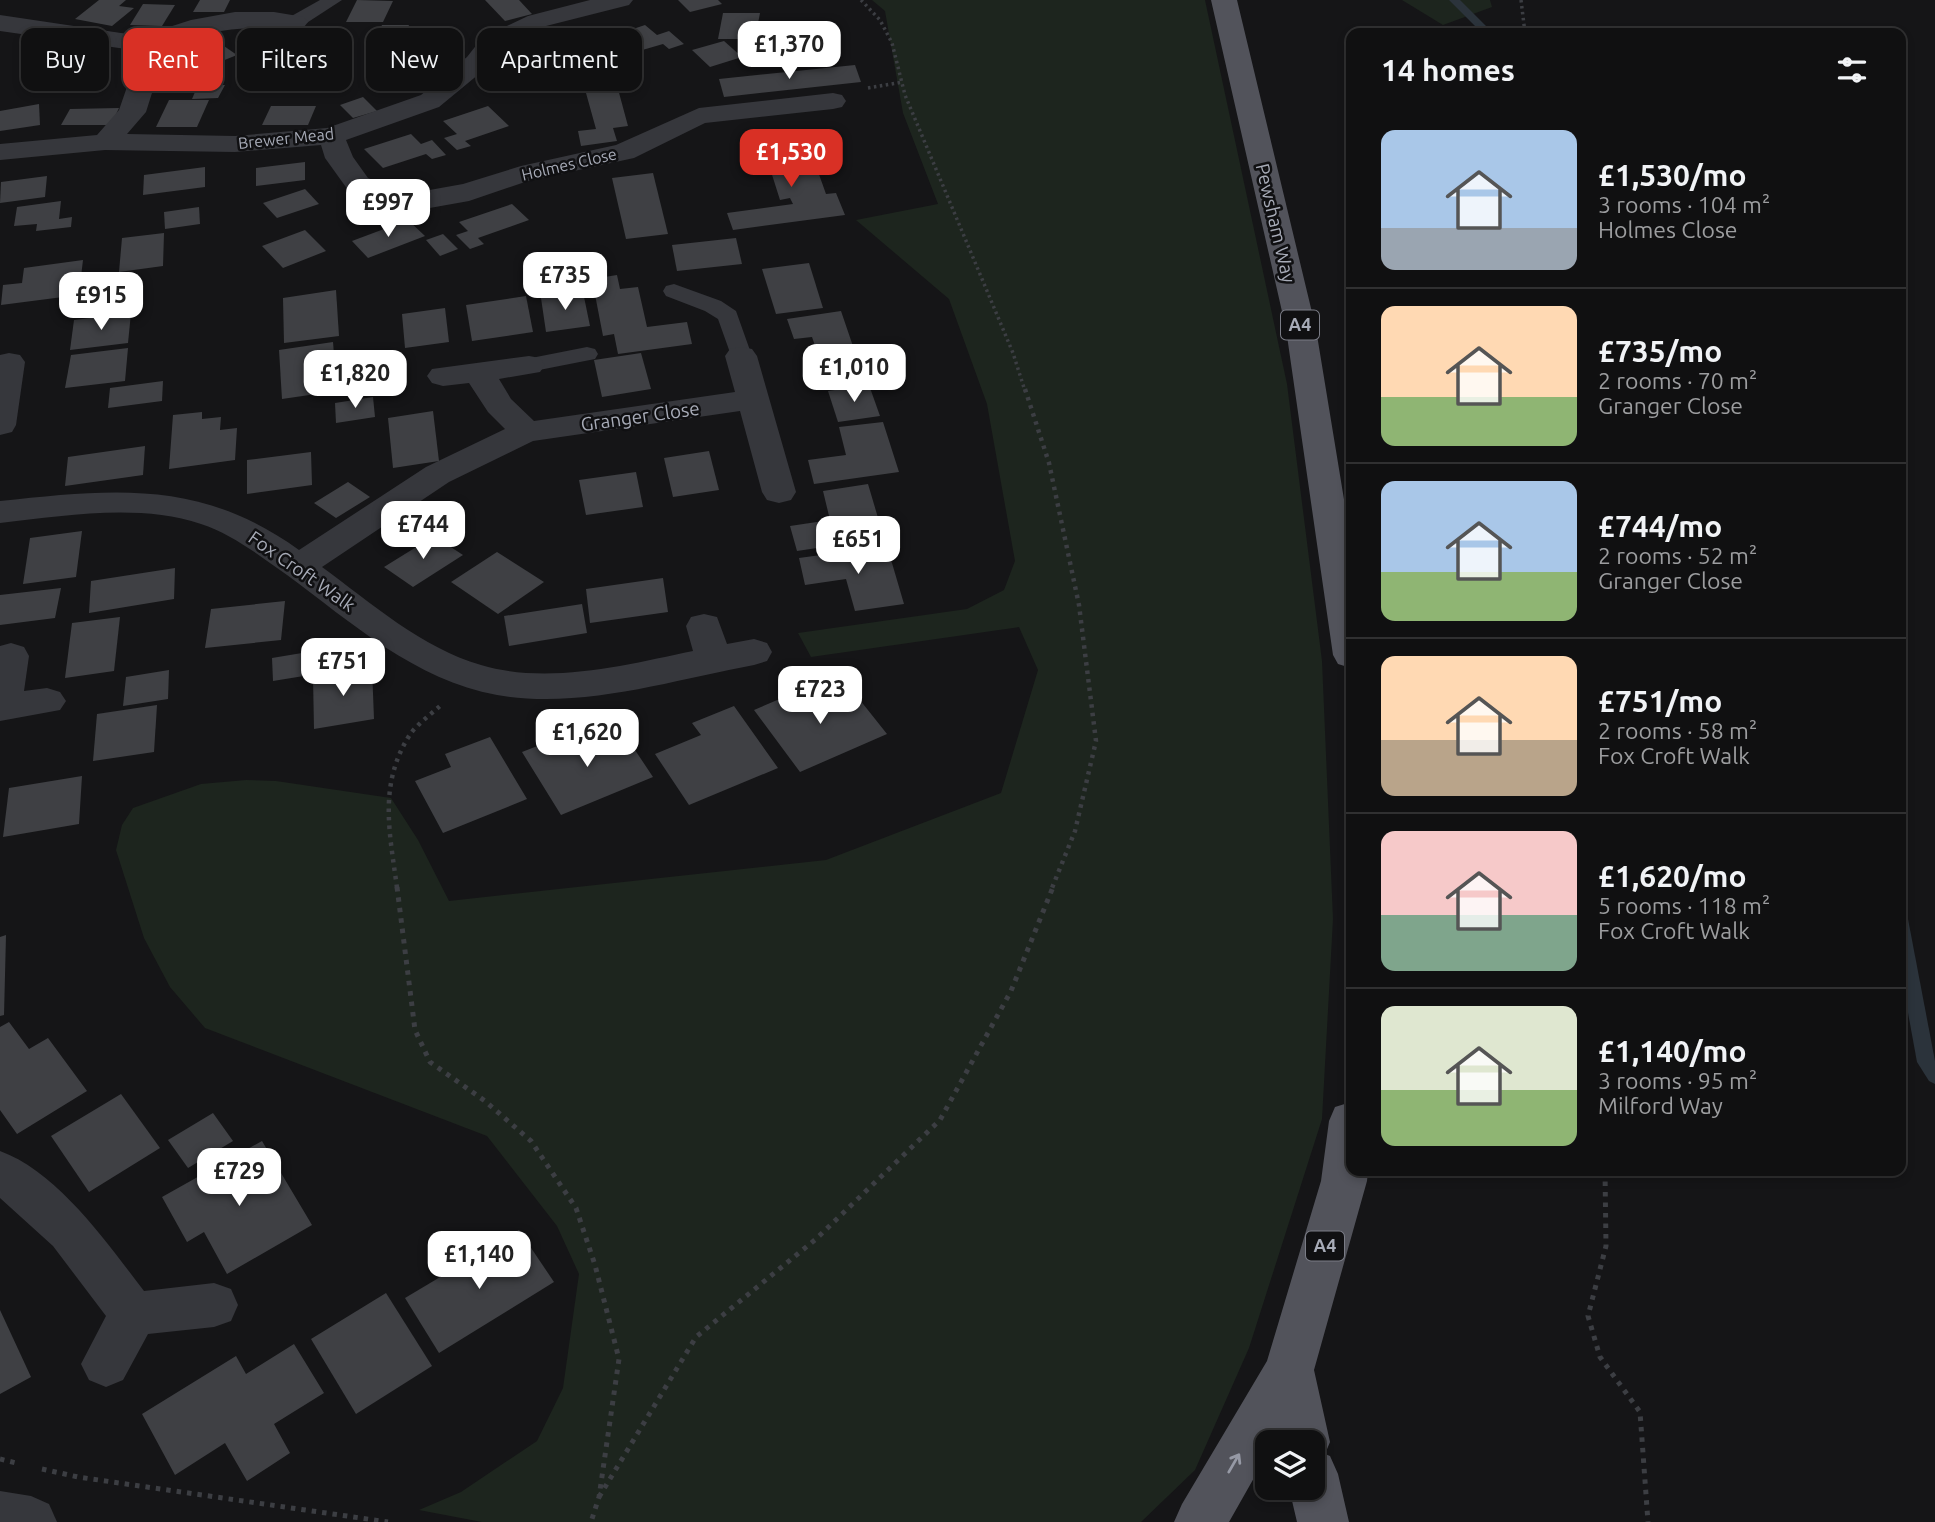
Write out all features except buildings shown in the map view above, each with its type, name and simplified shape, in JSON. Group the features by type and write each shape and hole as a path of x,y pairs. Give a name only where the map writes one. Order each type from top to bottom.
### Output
{"main road":[{"name":"Pewsham Way","path":"1224,0 1301,330 1346,622"},
{"name":"A4","path":"1199,1522 1289,1370 1344,1181 1346,1164"},
{"name":"A4","path":"1289,1370 1302,1430"},
{"path":"1318,1500 1323,1522"}],"street":[{"name":"Brewer Mead","path":"0,152 105,142 235,144 331,136 430,101 476,63 491,43 564,6 620,0"},
{"path":"194,28 264,13 295,22"},
{"path":"0,23 123,41"},
{"path":"105,142 132,112 139,91"},
{"name":"Holmes Close","path":"331,136 339,158 358,184 394,198 424,200 469,192 521,174 624,152 699,116 833,101"},
{"path":"741,356 779,492"},
{"path":"0,425 9,362"},
{"path":"443,376 529,365"},
{"path":"478,372 499,405 527,432"},
{"name":"Granger Close","path":"299,566 431,478 492,444 527,432 753,399"},
{"name":"Fox Croft Walk","path":"0,512 119,503 141,503 202,512 231,523 299,566 413,648 472,676 528,685 557,685 606,679 709,643 754,652"},
{"path":"11,656 1,708 47,701"},
{"path":"0,1171 70,1231 133,1314"},
{"path":"133,1314 214,1305"},
{"path":"106,1364 133,1314"},
{"path":"0,1517 31,1522"}],"lane":[{"path":"295,22 333,0"},
{"path":"674,291 713,306 728,316 741,356"},
{"path":"529,365 587,354"}],"path":[{"path":"599,1497 696,1337 817,1240 940,1121 1011,991 1075,831 1096,741 1079,605 1049,463 1013,353 905,94 898,52 874,10 861,0"},
{"path":"1521,0 1524,28"},
{"path":"472,676 410,735 395,769 387,808 408,985 415,1030 430,1062 485,1101 530,1141 576,1208 595,1265 619,1359 599,1497 591,1522"},
{"path":"1605,1176 1606,1246 1588,1316 1600,1357 1640,1412 1648,1522"},
{"path":"78,1477 388,1522"}],"shaded area":[{"path":"872,0 1205,0 1287,384 1322,661 1333,919 1322,1119 1249,1348 1195,1470 1141,1522 482,1522 419,1510 461,1492 537,1441 563,1388 579,1274 557,1226 487,1136 205,1028 170,987 144,938 116,850 122,825 133,808 201,784 246,780 276,781 391,798 418,840 449,901 826,860 1001,793 1038,670 1019,627 811,657 798,633 967,609 1004,590 1015,561 987,404 949,299 856,220 938,204 903,113 885,11"},
{"path":"1402,0 1490,0 1492,7 1443,25"}],"waterway":[{"path":"1454,0 1483,28"},
{"path":"1906,952 1926,1062 1935,1076"}]}
